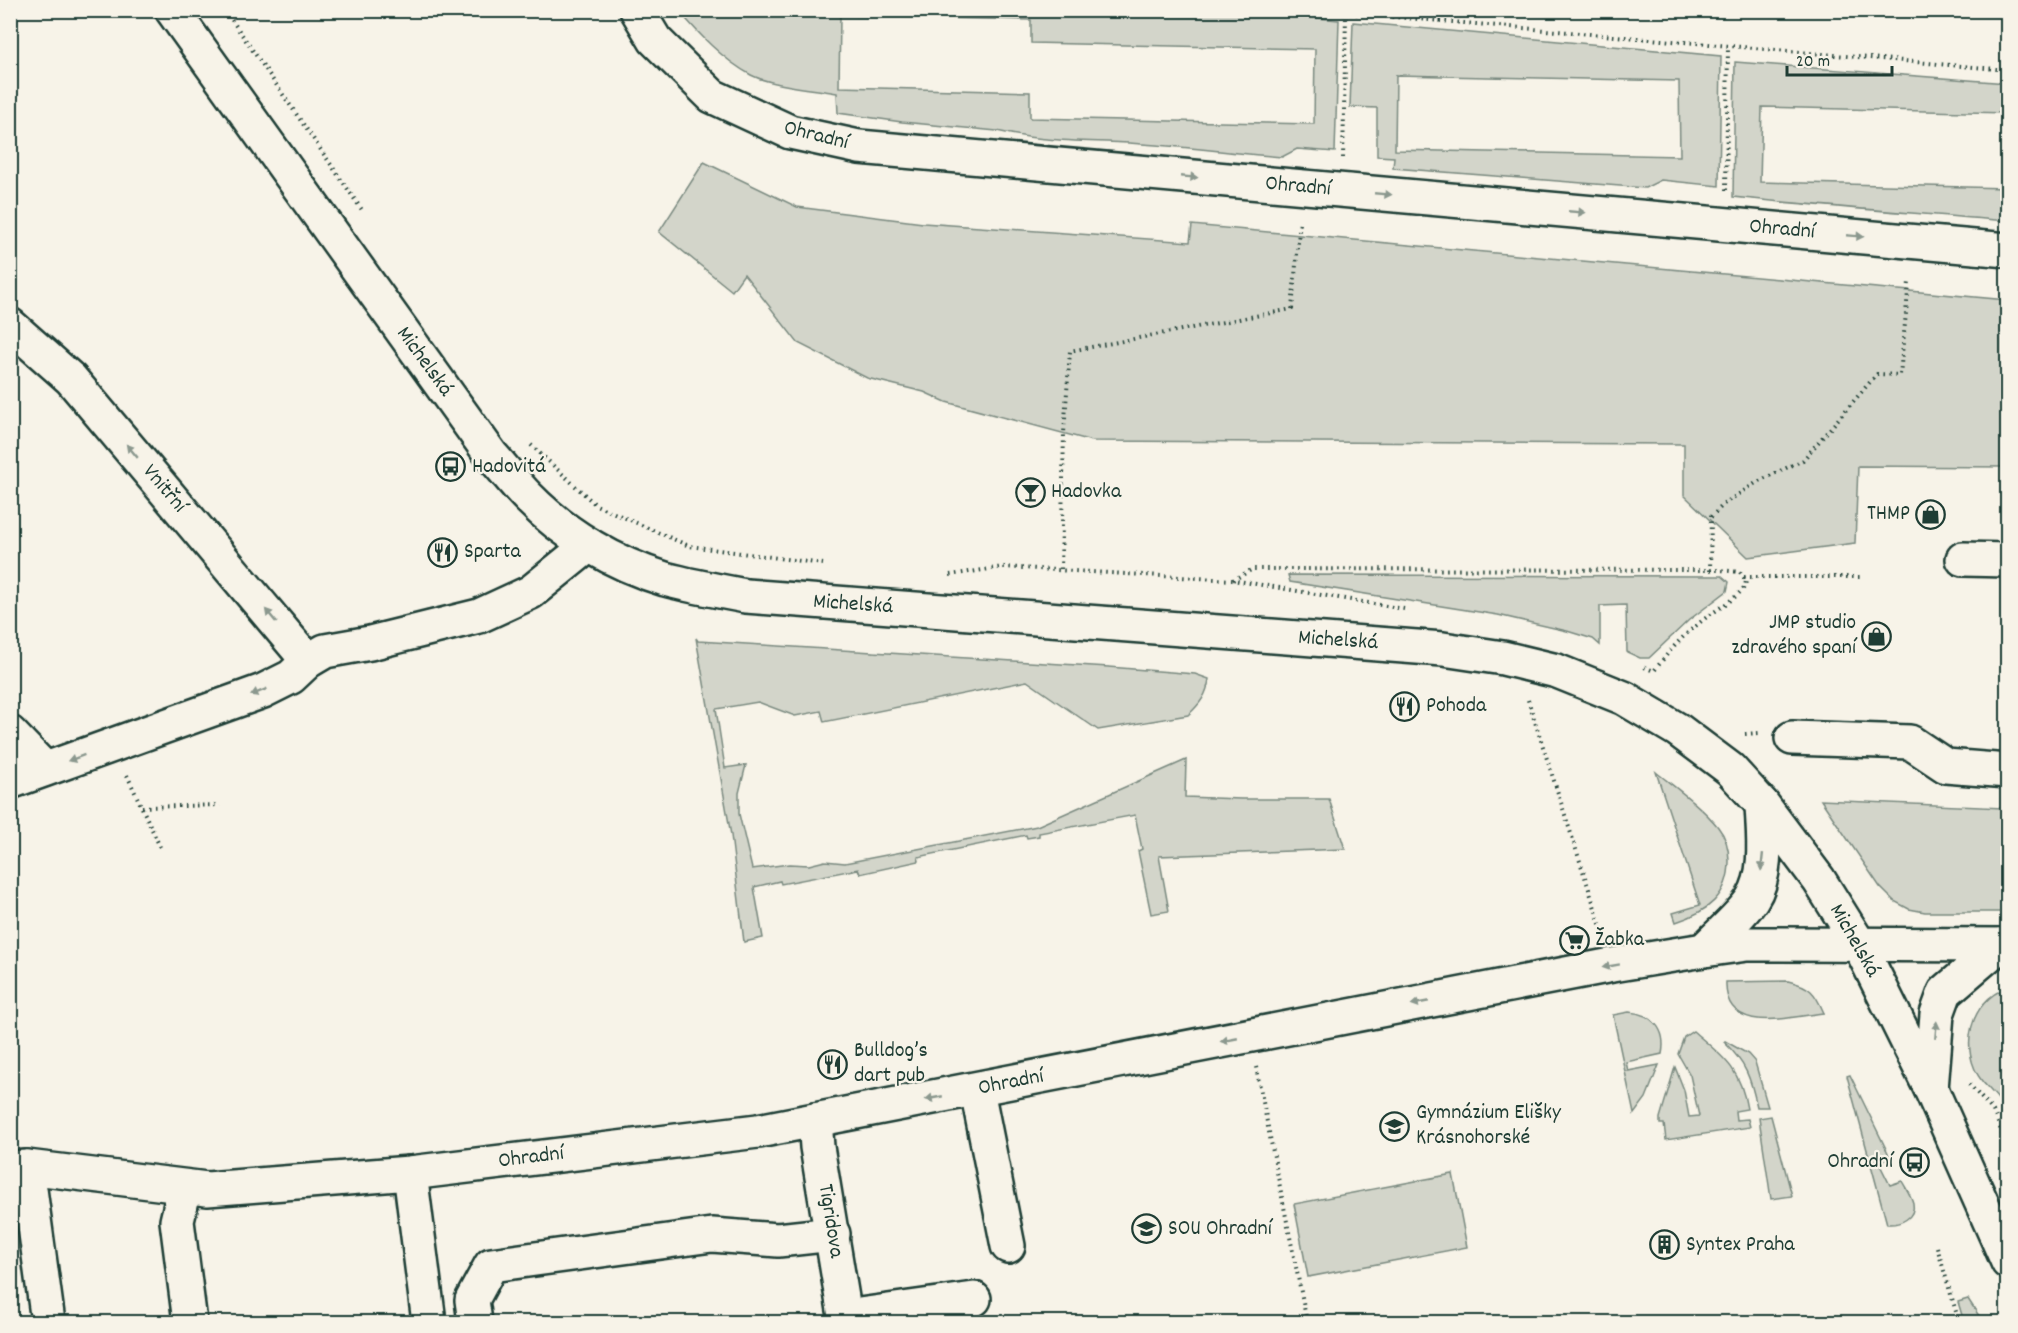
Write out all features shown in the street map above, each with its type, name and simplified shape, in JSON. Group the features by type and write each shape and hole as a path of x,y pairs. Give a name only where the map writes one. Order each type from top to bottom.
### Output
{"street":[{"name":"Michelská","path":"172,10 492,456 529,498 563,526 628,566 665,579 746,596 1443,649 1503,658 1557,671 1624,698 1678,729 1730,769 1762,804 1819,880 1859,944 1931,1089 2007,1263"},
{"name":"Ohradní","path":"638,10 655,40 712,96 790,132 859,147 2007,250"},
{"name":"Vnitřní","path":"10,325 71,379 308,661"},
{"path":"10,782 263,691 291,677 308,661 326,651 370,643 479,616 531,592 589,544"},
{"path":"1963,559 2007,560"},
{"path":"10,733 45,769"},
{"path":"1792,738 1910,742 1946,766 2007,771"},
{"path":"1704,950 1752,900 1760,883 1764,844 1762,804"},
{"name":"Ohradní","path":"19,1168 207,1189 410,1173 758,1131 1704,950 1747,944 2004,945"},
{"name":"Michelská","path":"1931,1089 1938,1014 1946,992 2004,945"},
{"path":"977,1090 1008,1246"},
{"name":"Tigridova","path":"815,1120 817,1147 846,1320"},
{"path":"19,1168 48,1323"},
{"path":"410,1173 429,1323"},
{"path":"185,1187 177,1221 190,1323"},
{"path":"475,1323 472,1300 491,1265 712,1235 778,1240 833,1234"},
{"path":"846,1320 974,1299"}],"path":[{"path":"225,10 362,211"},
{"path":"1314,10 1346,15 2007,70"},
{"path":"1341,191 1346,98 1346,15"},
{"path":"1727,152 1728,47"},
{"path":"1061,569 1064,433 1070,351 1292,309 1300,219"},
{"path":"1710,570 1711,517 1725,503 1759,481 1803,460 1877,374 1900,375 1909,282"},
{"path":"530,444 596,505 690,546 831,566"},
{"path":"941,576 1003,567 1233,580 1253,569 1710,570 1740,572 1746,586 1740,594 1696,625 1673,646 1654,670"},
{"path":"1744,577 1864,577"},
{"path":"1527,697 1603,934"},
{"path":"127,774 160,847"},
{"path":"142,807 220,805"},
{"path":"1250,1036 1307,1323"},
{"path":"1968,1083 1993,1111 2007,1147"},
{"path":"1937,1248 1959,1323"}],"shaded area":[{"path":"679,11 1241,11 1339,20 1335,152 1297,149 1282,157 1151,144 1052,140 997,131 838,113 837,93 780,84 751,75 740,69 703,38","holes":["840,16 1031,20 1031,43 1315,49 1314,124 1030,118 1030,92 839,87"]},
{"path":"1353,22 1721,56 1719,186 1661,180 1645,188 1393,168 1394,157 1377,156 1377,108 1350,107","holes":["1396,75 1679,81 1680,156 1395,150"]},
{"path":"1735,62 2007,83 2007,113 1762,107 1760,182 2007,188 2007,221 1733,197"},
{"path":"704,162 797,207 923,223 1190,242 1192,225 2007,300 2007,467 1858,466 1855,543 1748,557 1684,495 1684,444 1092,441 946,402 924,392 867,378 798,343 744,274 732,291 659,232"},
{"path":"1288,575 1722,576 1729,582 1727,591 1689,620 1649,658 1640,658 1627,652 1626,605 1600,606 1600,645 1593,639 1567,631 1498,615 1290,582"},
{"path":"696,638 698,641 1109,667 1195,674 1209,679 1202,699 1188,715 1098,730 1027,681 824,722 821,711 795,716 758,702 716,709 725,768 746,765 739,793 739,814 752,869 789,864 809,865 825,861 845,863 1037,826 1186,760 1185,797 1329,799 1345,849 1159,856 1169,911 1151,914 1138,851 1142,849 1135,815 1039,833 1039,836 1027,838 1026,835 918,857 919,861 860,874 858,869 754,887 763,938 744,942 731,835"},
{"path":"1656,772 1711,819 1723,835 1728,852 1728,873 1720,893 1706,908 1676,922 1673,913 1700,905"},
{"path":"2005,779 2007,779 2007,912 1925,912 1909,909 1894,901 1880,887 1821,800 2003,808"},
{"path":"1788,981 1802,985 1811,991 1824,1013 1777,1019 1747,1017 1736,1010 1728,999 1726,982"},
{"path":"2008,988 2007,1113 1975,1069 1970,1041 1972,1027 1984,1003 1994,994"},
{"path":"1629,1012 1645,1016 1656,1024 1660,1030 1663,1045 1662,1054 1626,1062 1628,1071 1659,1065 1646,1098 1634,1114 1613,1015"},
{"path":"1693,1031 1729,1064 1735,1073 1747,1109 1735,1111 1736,1120 1748,1119 1750,1127 1666,1140 1664,1124 1660,1124 1660,1118 1675,1067 1684,1090 1689,1117 1699,1116 1690,1075 1678,1054 1684,1037"},
{"path":"1725,1041 1748,1054 1755,1062 1768,1107 1757,1107 1746,1072"},
{"path":"1850,1075 1890,1157 1879,1163 1890,1185 1902,1181 1912,1200 1912,1213 1902,1222 1887,1224 1847,1076"},
{"path":"1771,1116 1792,1196 1771,1199 1759,1118"},
{"path":"1453,1174 1467,1247 1308,1277 1294,1204"},
{"path":"1968,1299 1983,1322 1964,1322 1958,1302"}],"place":[{"name":"Hadovitá","path":"451,467"},
{"name":"Hadovka","path":"1030,492"},
{"name":"THMP","path":"1931,514"},
{"name":"Sparta","path":"443,552"},
{"name":"JMP studio zdravého spaní","path":"1877,636"},
{"name":"Pohoda","path":"1405,706"},
{"name":"Žabka","path":"1574,940"},
{"name":"Bulldog’s dart pub","path":"833,1064"},
{"name":"Gymnázium Elišky Krásnohorské","path":"1395,1126"},
{"name":"Ohradní","path":"1914,1162"},
{"name":"SOU Ohradní","path":"1147,1229"},
{"name":"Syntex Praha","path":"1665,1245"}]}
